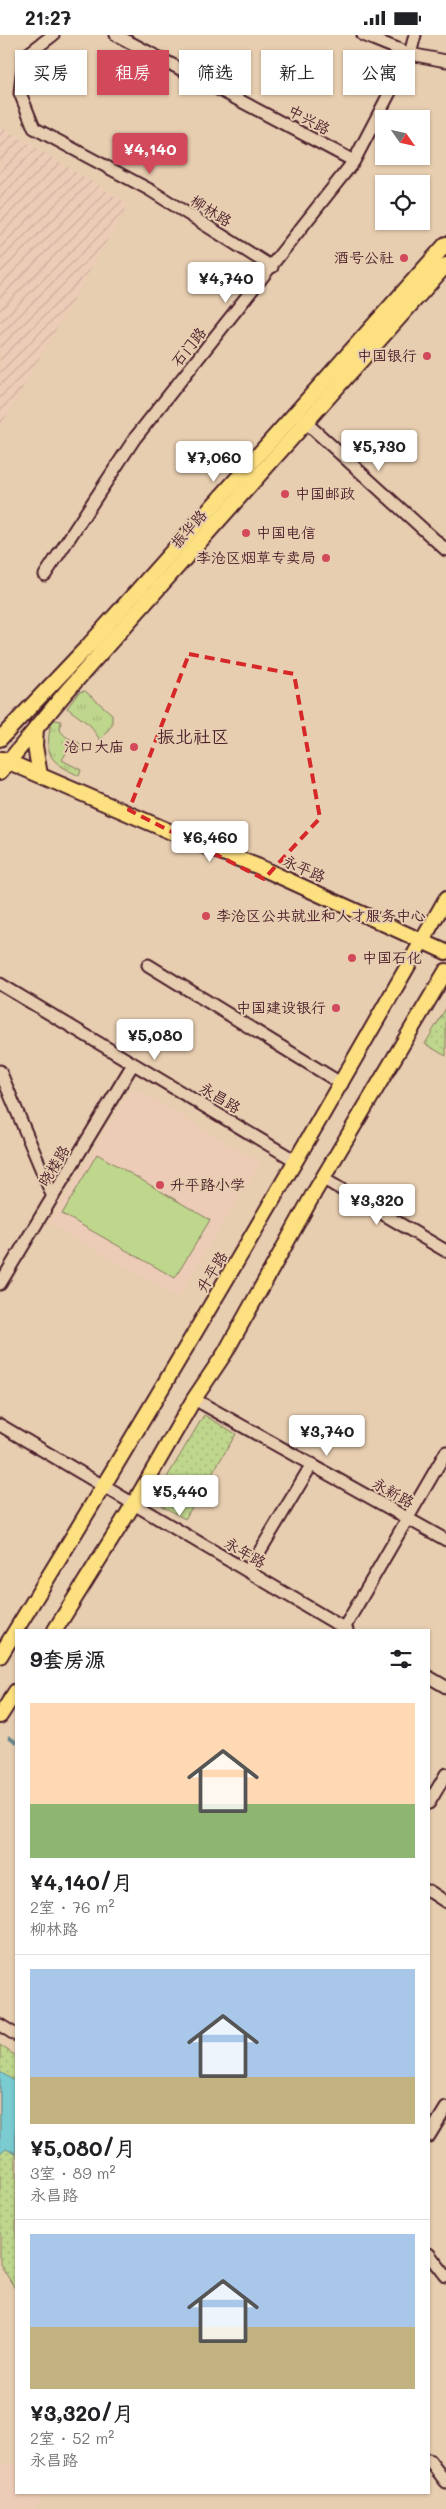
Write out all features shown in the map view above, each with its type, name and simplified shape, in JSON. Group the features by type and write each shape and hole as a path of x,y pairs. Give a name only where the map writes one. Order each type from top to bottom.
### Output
{"main road":[{"name":"振华路","path":"2,761 36,727 446,244"},
{"name":"振华路","path":"0,739 446,265"},
{"path":"36,727 35,746 40,775"},
{"name":"永平路","path":"2,761 40,775 257,866 446,952"},
{"name":"升平路","path":"17,1629 105,1486 342,1084 446,899"},
{"path":"55,1629 133,1505 194,1399 224,1353 322,1178 446,971"},
{"name":"升平路","path":"0,1656 15,1632"},
{"path":"0,1716 15,1693"}],"street":[{"name":"柳林路","path":"53,35 24,57 20,93 34,128 150,190 272,267"},
{"name":"中兴路","path":"116,35 354,161"},
{"path":"363,35 400,50"},
{"name":"石门路","path":"411,50 415,35"},
{"path":"415,55 446,61"},
{"name":"石门路","path":"45,575 135,438 354,161 389,95"},
{"path":"300,418 446,550"},
{"path":"148,965 342,1084"},
{"name":"永昌路","path":"0,985 296,1161"},
{"name":"晓楼路","path":"0,1284 134,1064"},
{"path":"0,1071 53,1197"},
{"path":"322,1178 446,1251"},
{"name":"永新路","path":"194,1399 446,1540"},
{"name":"永年路","path":"0,1425 345,1629"},
{"path":"345,1629 446,1452"},
{"path":"248,1571 312,1464"},
{"path":"430,1678 446,1687"},
{"path":"430,1801 446,1774"},
{"path":"430,1892 446,1902"},
{"path":"0,2025 15,2034"},
{"path":"430,2134 446,2110"},
{"path":"430,2255 446,2275"},
{"path":"430,2461 446,2482"}],"highlighted area":[{"path":"189,654 294,674 320,818 264,879 129,810"}],"shaded area":[{"path":"0,126 128,204 0,427"},
{"name":"升平路小学","path":"138,1090 260,1163 178,1297 50,1224 129,1092"},
{"path":"15,2463 15,2494 45,2494 34,2509 0,2509 0,2466"}],"green space":[{"path":"85,691 112,714 112,725 100,740 90,725 67,708 79,692"},
{"path":"51,721 61,721 60,730 63,734 84,747 81,751 71,745 62,760 81,770 79,776 61,766 51,756 48,743 49,733"},
{"path":"446,1008 446,1056 425,1044"},
{"path":"97,1154 210,1220 175,1278 62,1214"},
{"path":"204,1415 236,1434 185,1519 162,1506 160,1489"},
{"path":"0,2045 15,2055 15,2288 0,2264"}],"water":[{"path":"0,2072 15,2081 15,2152 6,2148 0,2153"}],"waterway":[{"path":"9,1737 15,1741"}],"place":[{"name":"酒号公社","path":"404,258"},
{"name":"中国银行","path":"427,356"},
{"name":"中国邮政","path":"285,494"},
{"name":"中国电信","path":"246,533"},
{"name":"李沧区烟草专卖局","path":"326,558"},
{"name":"沧口大庙","path":"134,747"},
{"name":"李沧区公共就业和人才服务中心","path":"206,916"},
{"name":"中国石化","path":"352,958"},
{"name":"中国建设银行","path":"336,1008"},
{"name":"升平路小学","path":"160,1185"}],"district":[{"name":"振北社区","path":"193,737"}]}
